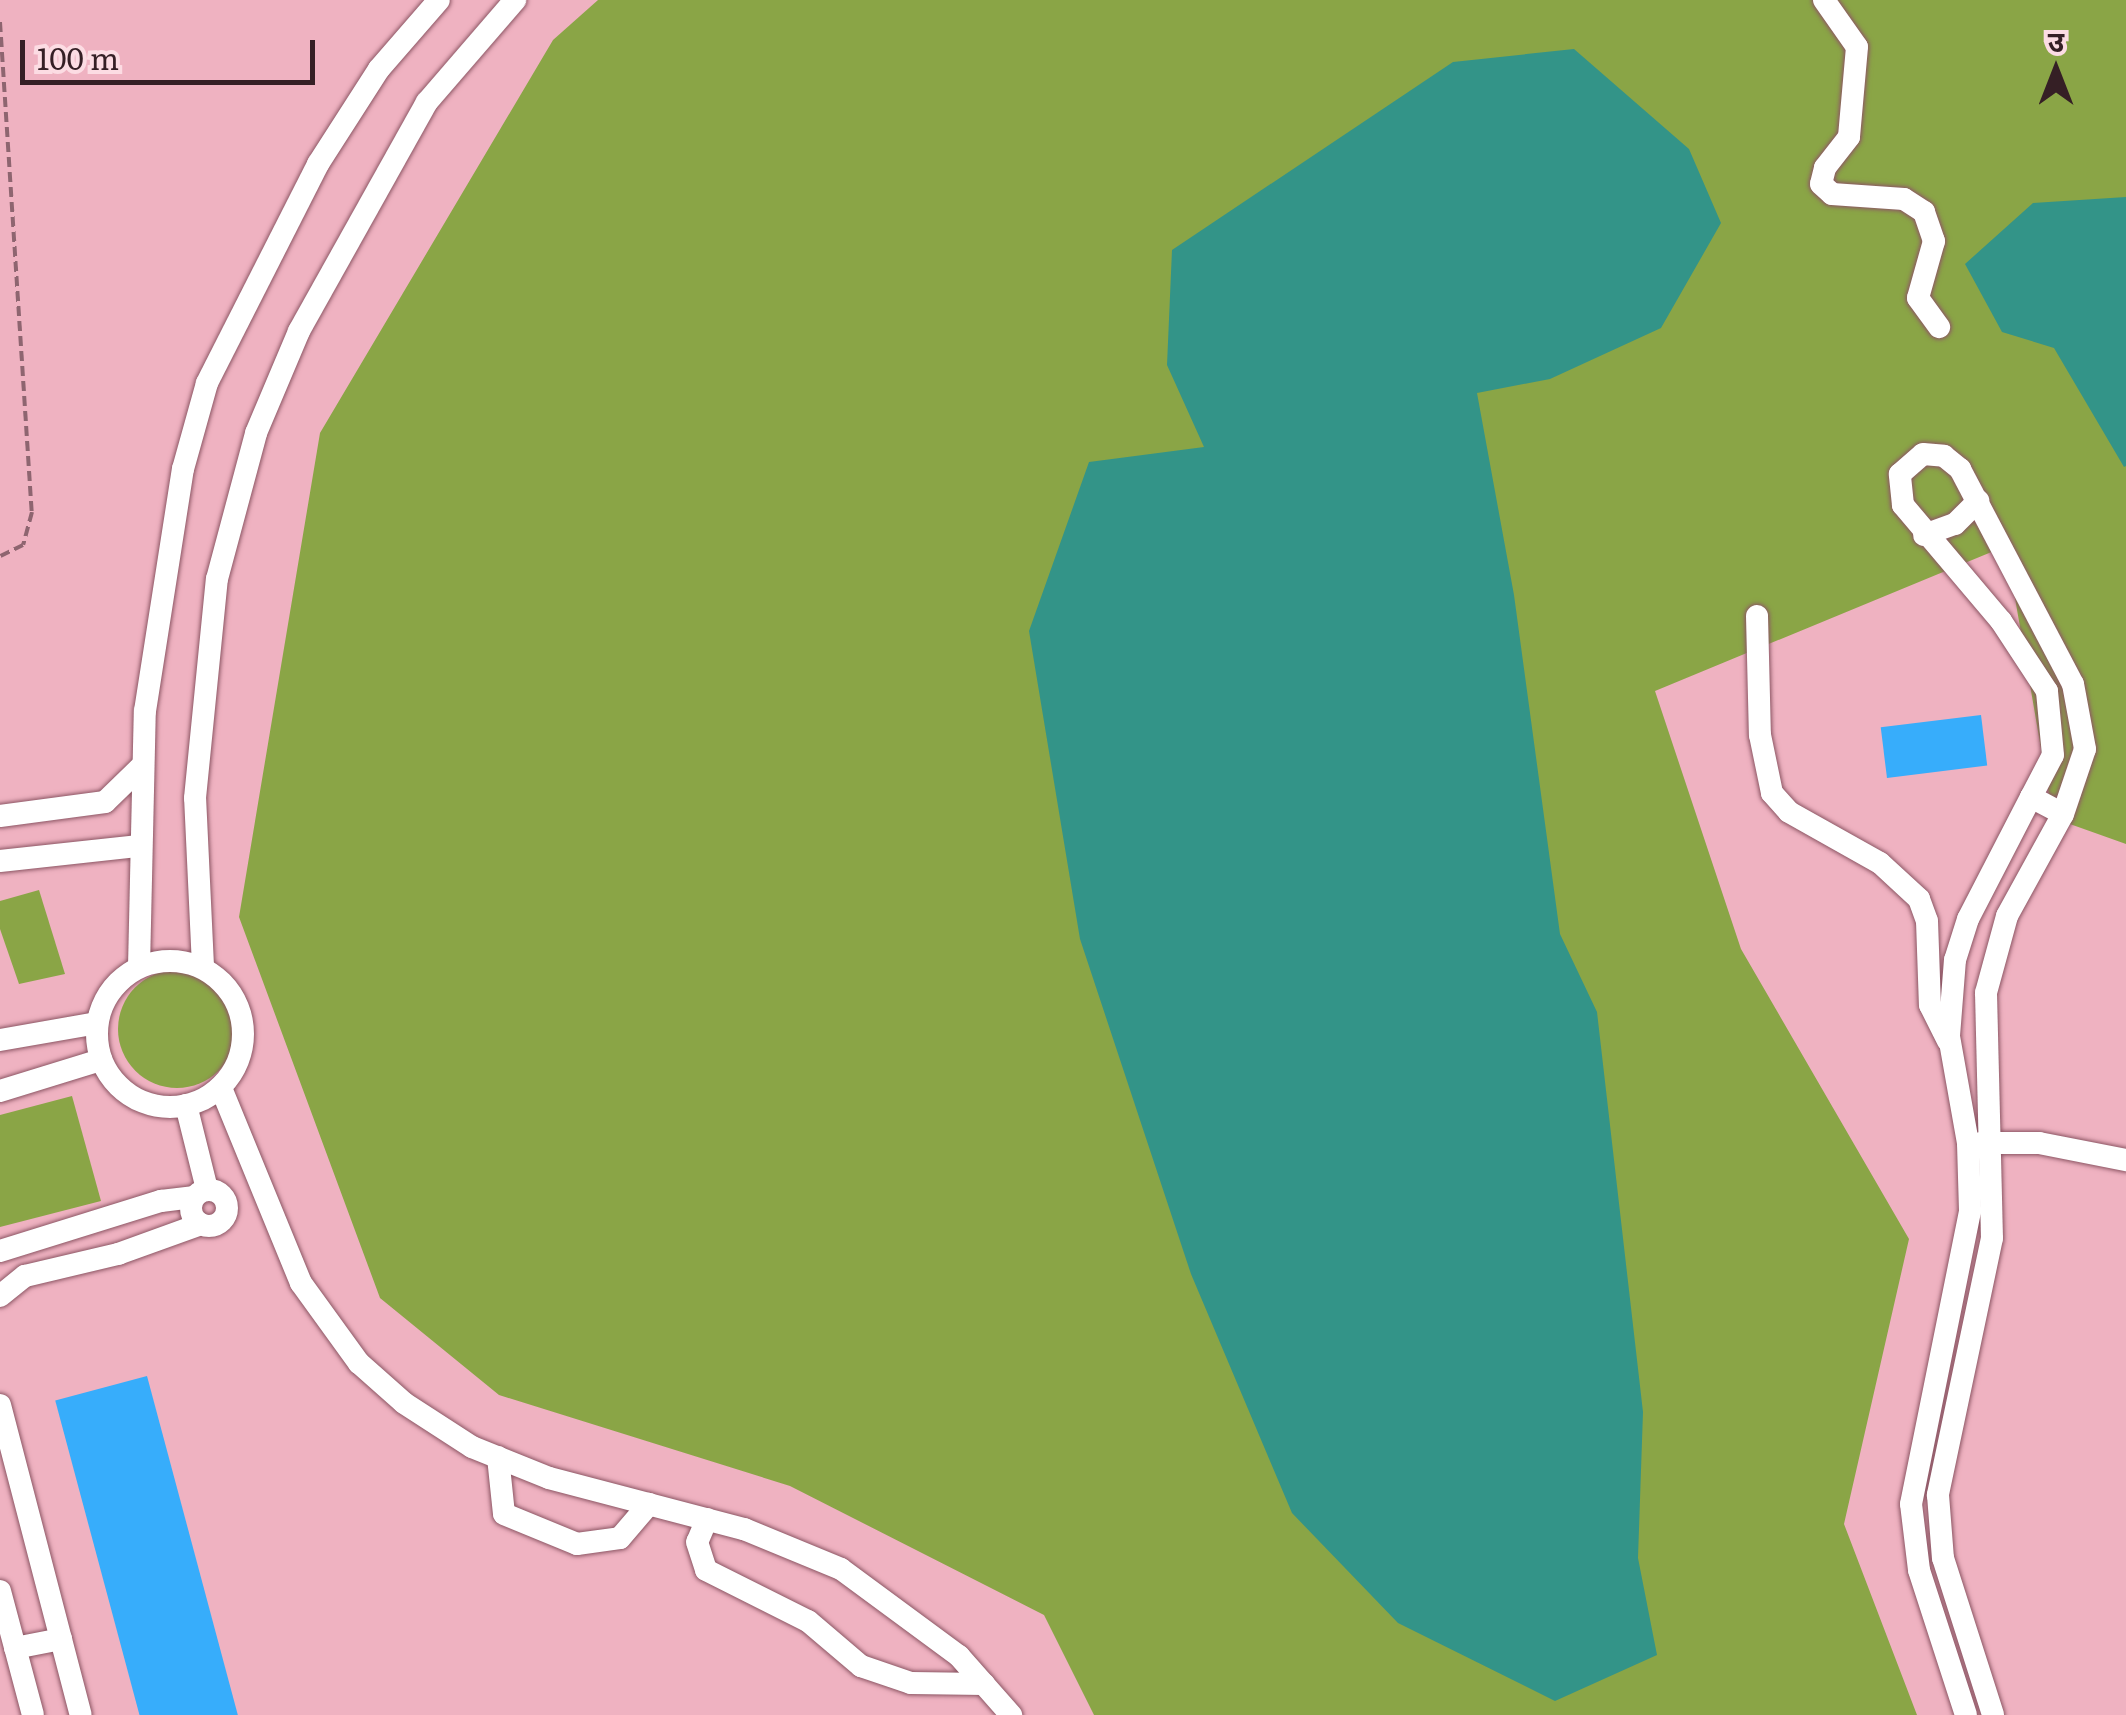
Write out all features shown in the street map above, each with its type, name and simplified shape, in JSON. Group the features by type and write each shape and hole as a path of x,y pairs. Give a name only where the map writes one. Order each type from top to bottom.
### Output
{"street":[{"path":"139,967 142,766 158,612 183,469 207,383 294,203 379,69 438,0"},
{"path":"203,966 195,798 216,580 256,433 299,331 426,102 516,0"},
{"path":"1824,0 1857,47 1850,137 1824,168 1821,184 1832,194 1904,200 1924,212 1934,241 1918,298 1940,327"},
{"path":"1966,1715 1919,1570 1910,1504 1966,1249 1968,1143 1950,1044 1949,1000 1968,919 2053,756 2050,702 2038,674 1988,607 1924,534 1899,495 1900,474 1914,458 1934,454 1953,461 1978,500 2072,684 2084,726 2082,763 2063,814 2014,902 1992,962 1984,1040 1995,1205 1986,1280 1944,1468 1938,1524 1962,1625 1993,1715"},
{"path":"1924,534 1955,524 1978,500"},
{"path":"1988,607 2021,585"},
{"path":"1757,616 1760,735 1772,794 1789,812 1880,862 1906,882 1924,910 1930,1005 1950,1044"},
{"path":"26,854 10,815 105,802 142,766"},
{"path":"2031,797 2063,814"},
{"path":"0,860 26,854 139,846"},
{"path":"168,960 203,966 239,1005 244,1034 238,1064 222,1088 186,1105 143,1102 117,1086 101,1060 97,1023 104,1000 139,967 168,960"},
{"path":"0,1040 97,1023"},
{"path":"0,1091 101,1060"},
{"path":"222,1088 301,1283 324,1320 404,1402 445,1433 498,1457 789,1543 841,1568 959,1656 1011,1715"},
{"path":"0,1296 25,1276 118,1254 201,1224 190,1208 200,1193 186,1105"},
{"path":"1968,1143 2039,1143 2126,1160"},
{"path":"0,1252 200,1193"},
{"path":"109,1217 118,1254"},
{"path":"0,1406 80,1715"},
{"path":"498,1457 504,1514 577,1544 620,1538 649,1504"},
{"path":"0,1503 24,1499"},
{"path":"707,1520 697,1542 706,1570 808,1621 861,1666 911,1684 984,1684"},
{"path":"0,1591 33,1715"},
{"path":"15,1648 61,1639"}],"path":[{"path":"0,22 32,512 23,545 0,556"}],"shaded area":[{"path":"598,0 2126,0 2126,844 2053,818 2006,546 1655,691 1741,949 1909,1239 1844,1524 1917,1715 1094,1715 1044,1615 790,1486 499,1395 380,1298 239,917 320,433 553,40"},
{"path":"1574,49 1689,149 1721,223 1661,328 1550,379 1477,393 1514,595 1560,934 1597,1012 1643,1412 1638,1558 1657,1655 1555,1701 1398,1623 1292,1513 1191,1274 1080,939 1029,631 1089,462 1204,447 1167,365 1172,250 1453,62"},
{"path":"2126,197 2124,467 2054,348 2002,332 1965,264 2033,203"},
{"path":"39,890 65,974 19,984 0,929 0,901"},
{"path":"177,970 200,974 219,987 232,1006 236,1029 232,1052 219,1071 200,1084 177,1088 154,1084 135,1071 122,1052 118,1029 122,1006 135,987 154,974"},
{"path":"72,1096 101,1201 0,1227 0,1115"}],"building":[{"path":"1981,715 1987,766 1887,778 1881,727"},
{"path":"147,1376 238,1715 139,1715 55,1401"}]}
